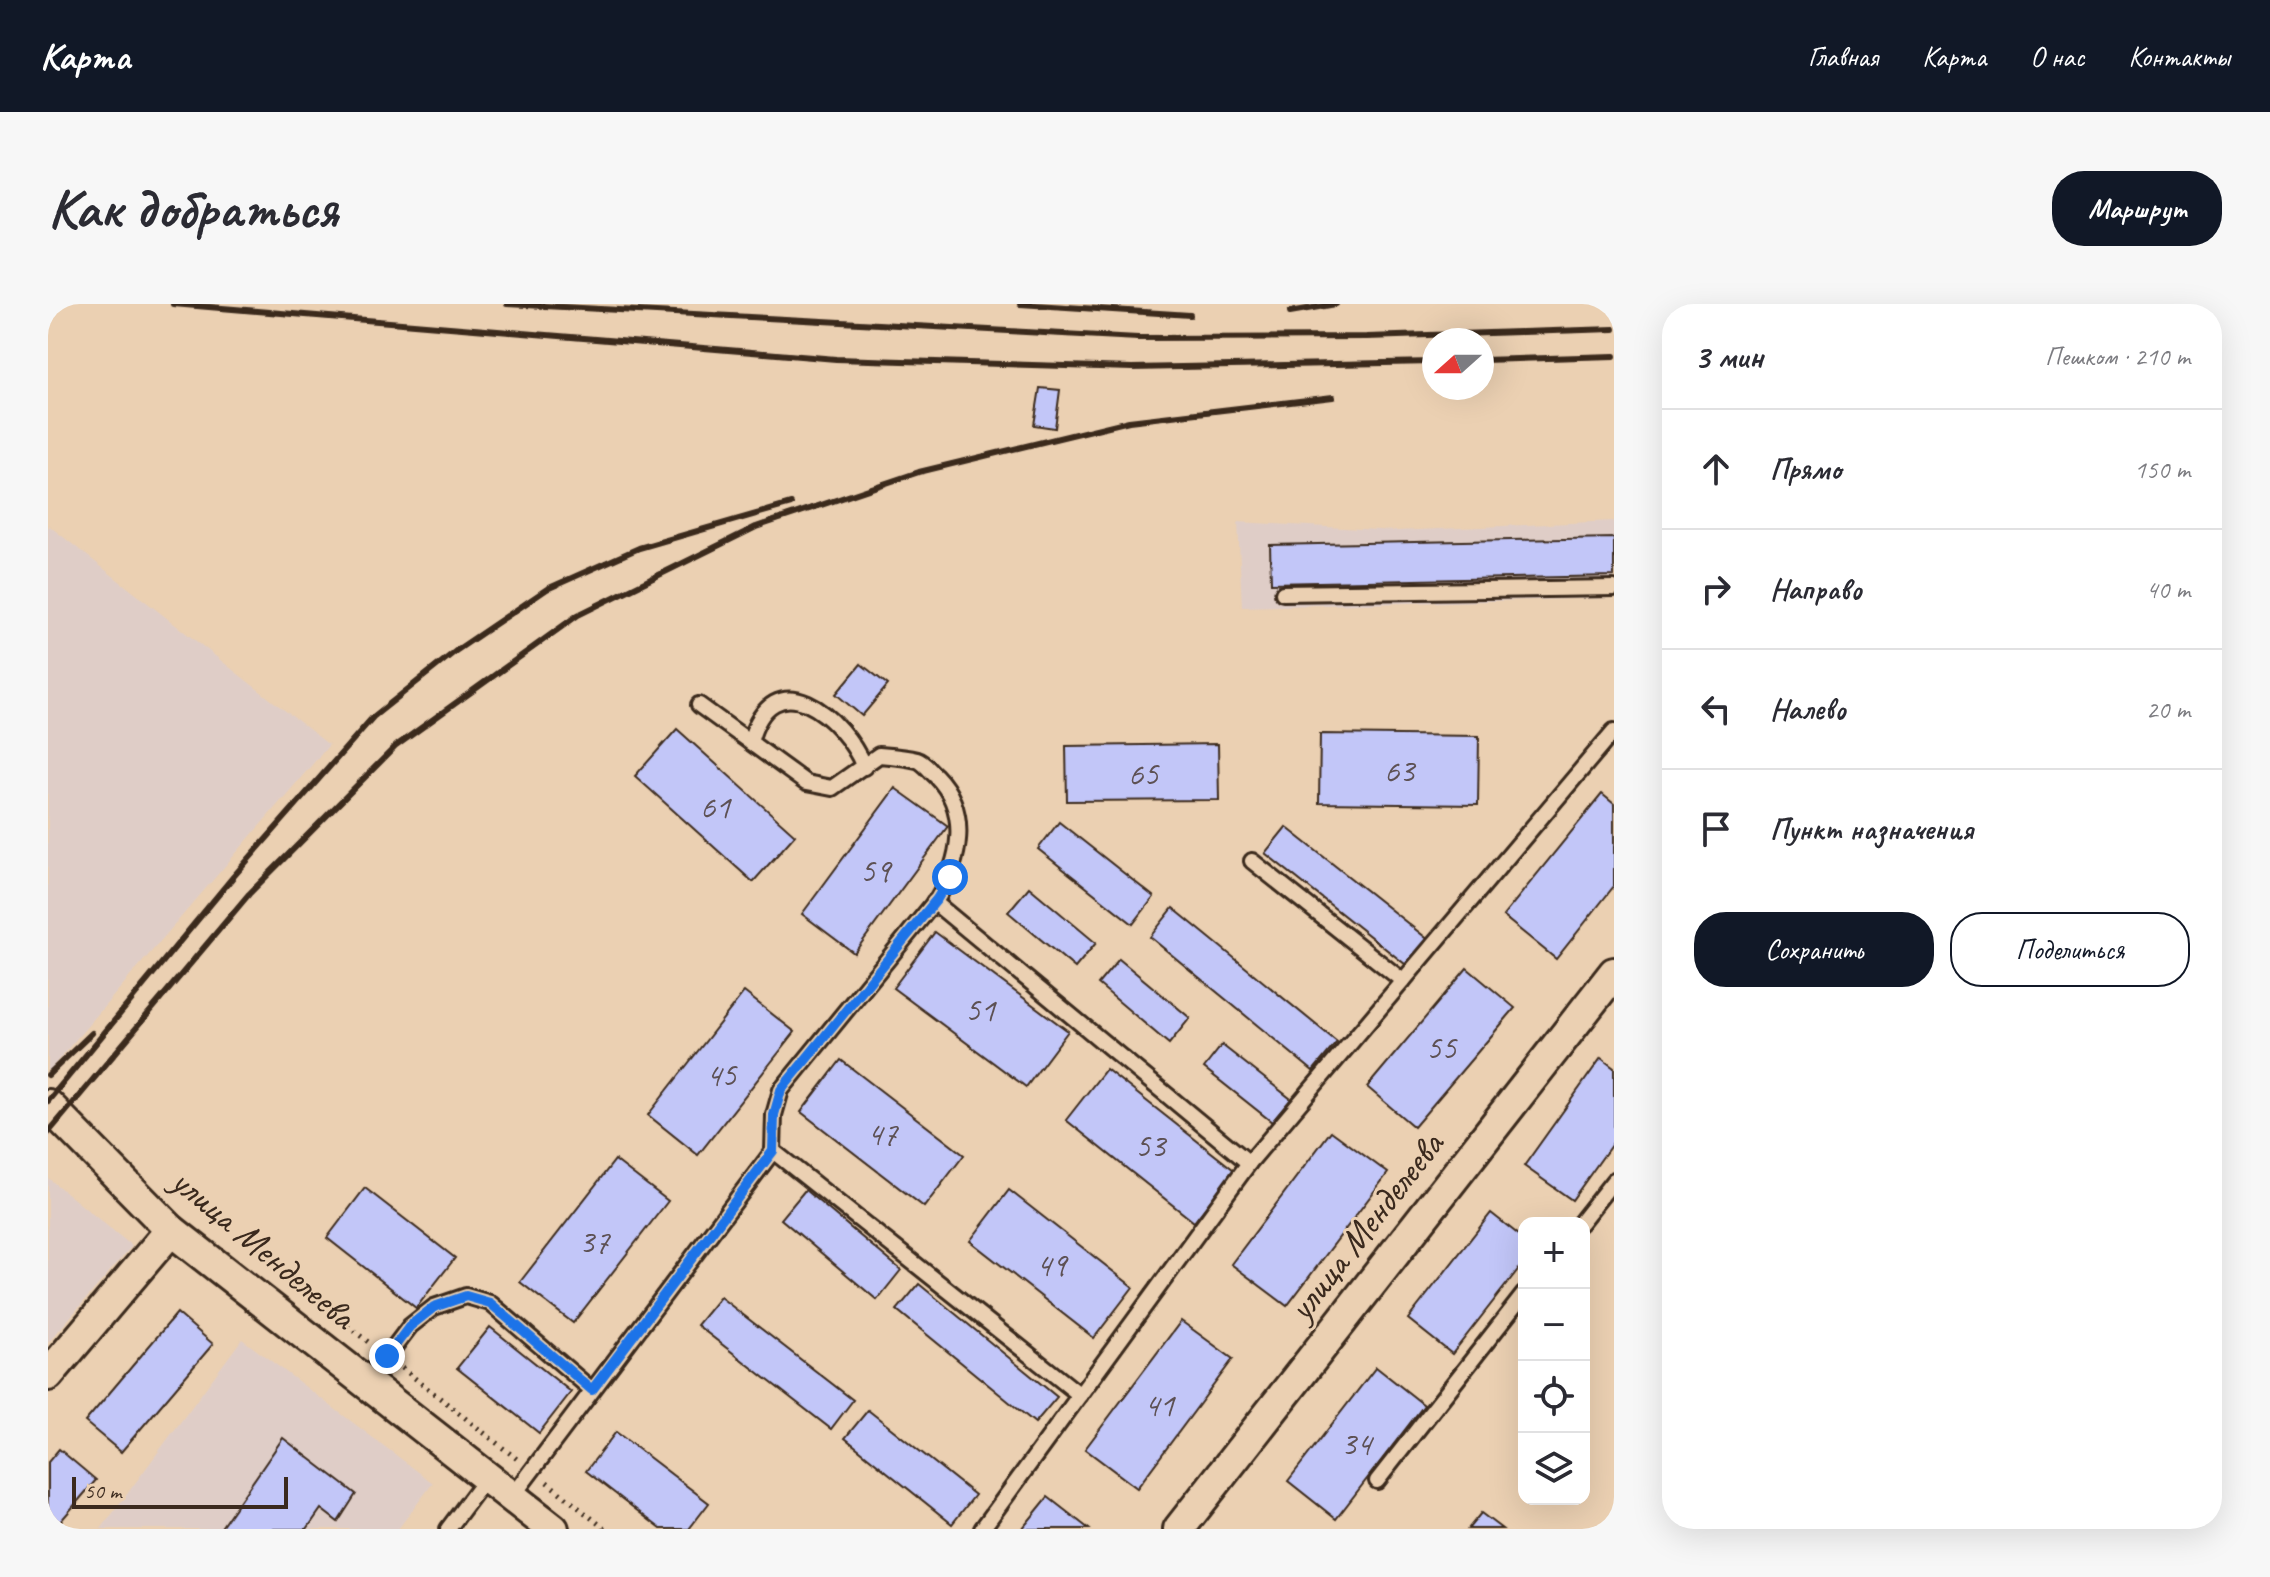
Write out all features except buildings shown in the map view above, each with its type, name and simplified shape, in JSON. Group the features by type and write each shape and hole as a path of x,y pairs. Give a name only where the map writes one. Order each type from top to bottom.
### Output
{"street":[{"name":"улица Менделеева","path":"1179,1529 1614,973"},
{"name":"улица Менделеева","path":"48,1105 171,1230 553,1529"},
{"path":"48,1375 171,1230"}],"lane":[{"path":"1283,593 1614,588"},
{"path":"750,742 756,720 771,704 784,697 799,699 853,740 864,767"},
{"path":"512,1497 773,1151 774,1115 781,1090 934,902 950,877 960,836 958,818 943,783 920,761 879,755 832,788 821,787 806,783 699,705"},
{"path":"982,1529 1249,1163 1614,731"},
{"path":"1252,861 1403,981"},
{"path":"934,902 1249,1163"},
{"path":"773,1151 1080,1395"},
{"path":"1585,1217 1614,1180"},
{"path":"367,1383 410,1326 434,1307 466,1296 490,1303 592,1390"},
{"path":"1377,1481 1518,1302"},
{"path":"448,1529 487,1477"}],"path":[{"path":"291,1281 605,1529"}],"shaded area":[{"path":"1614,521 1614,598 1242,607 1238,522 1396,531"},
{"path":"48,525 329,745 48,1072"},
{"path":"48,1178 132,1246 48,1343"},
{"path":"242,1339 433,1483 398,1529 101,1529"}],"railway":[{"path":"173,304 836,359 1132,368 1422,362"},
{"path":"507,304 1138,338 1367,337 1614,329"},
{"path":"1020,304 1190,315"},
{"path":"1290,312 1336,304"},
{"path":"1494,360 1614,356"},
{"path":"48,1133 249,894 396,746 578,615 756,527 919,472 1129,421 1333,397"},
{"path":"48,1101 233,877 373,717 457,650 547,589 639,548 791,504"},
{"path":"48,1075 92,1033"}],"route":[{"path":"387,1356 410,1326 434,1307 466,1296 490,1303 592,1390 773,1151 774,1115 781,1090 937,899 950,877"}]}
